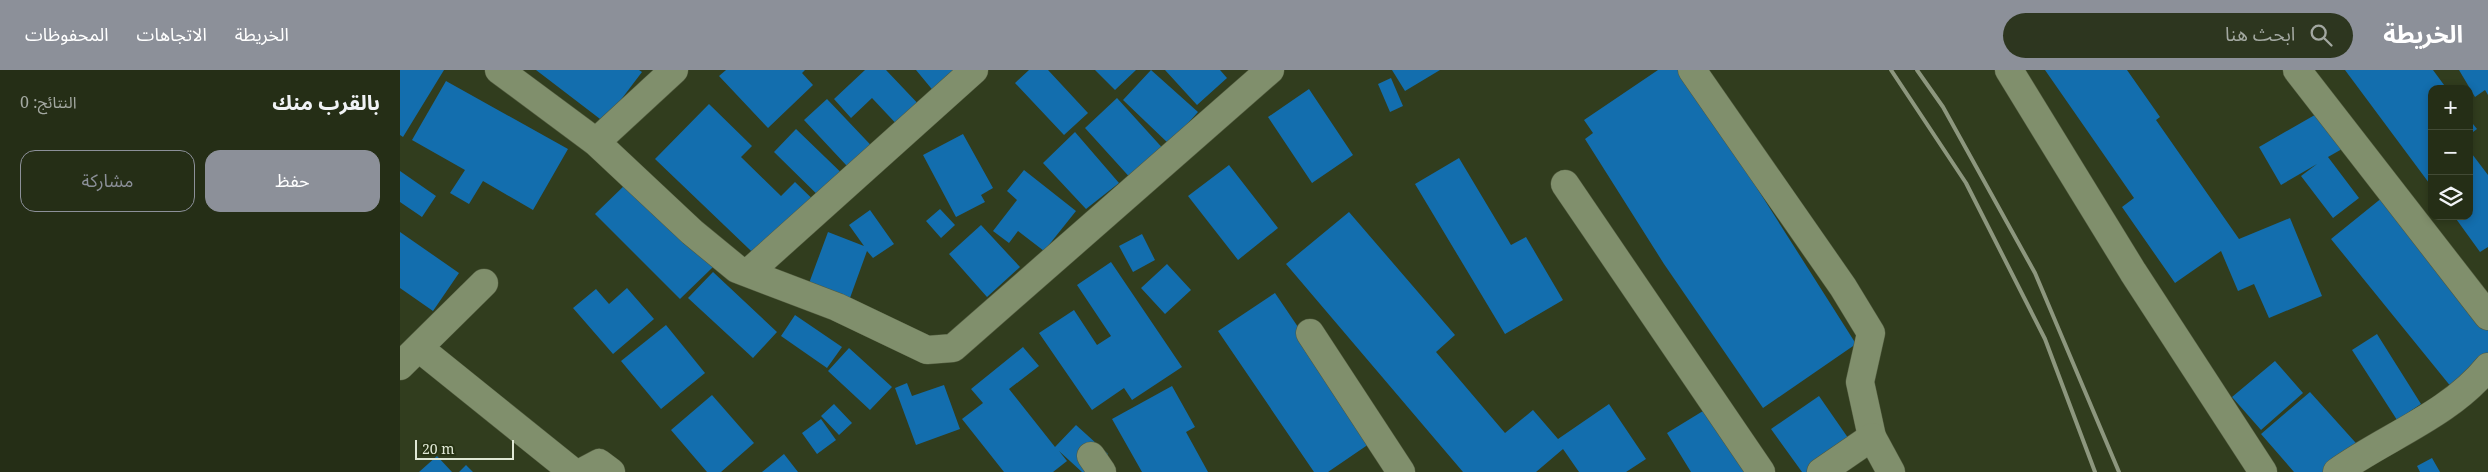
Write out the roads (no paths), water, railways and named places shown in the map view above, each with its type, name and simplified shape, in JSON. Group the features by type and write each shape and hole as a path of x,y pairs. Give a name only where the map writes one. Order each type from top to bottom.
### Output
{"street":[{"path":"499,70 596,142 692,232 738,269 837,306 927,350 952,348 1270,70"},
{"path":"596,142 674,70"},
{"path":"748,273 974,70"},
{"path":"1692,70 1843,287 1871,333 1860,382 1872,438 1891,472"},
{"path":"2009,70 2133,272 2263,472"},
{"path":"2297,70 2488,316"},
{"path":"1565,184 1761,472"},
{"path":"484,282 407,355 573,472"},
{"path":"1310,333 1401,472"},
{"path":"2337,472 2433,414 2477,381 2488,368"},
{"path":"1822,472 1872,438"},
{"path":"582,472 599,463 611,472"}],"railway":[{"path":"1891,70 1966,183 2045,339 2095,472"},
{"path":"1917,70 1943,107 2035,273 2119,472"}]}
